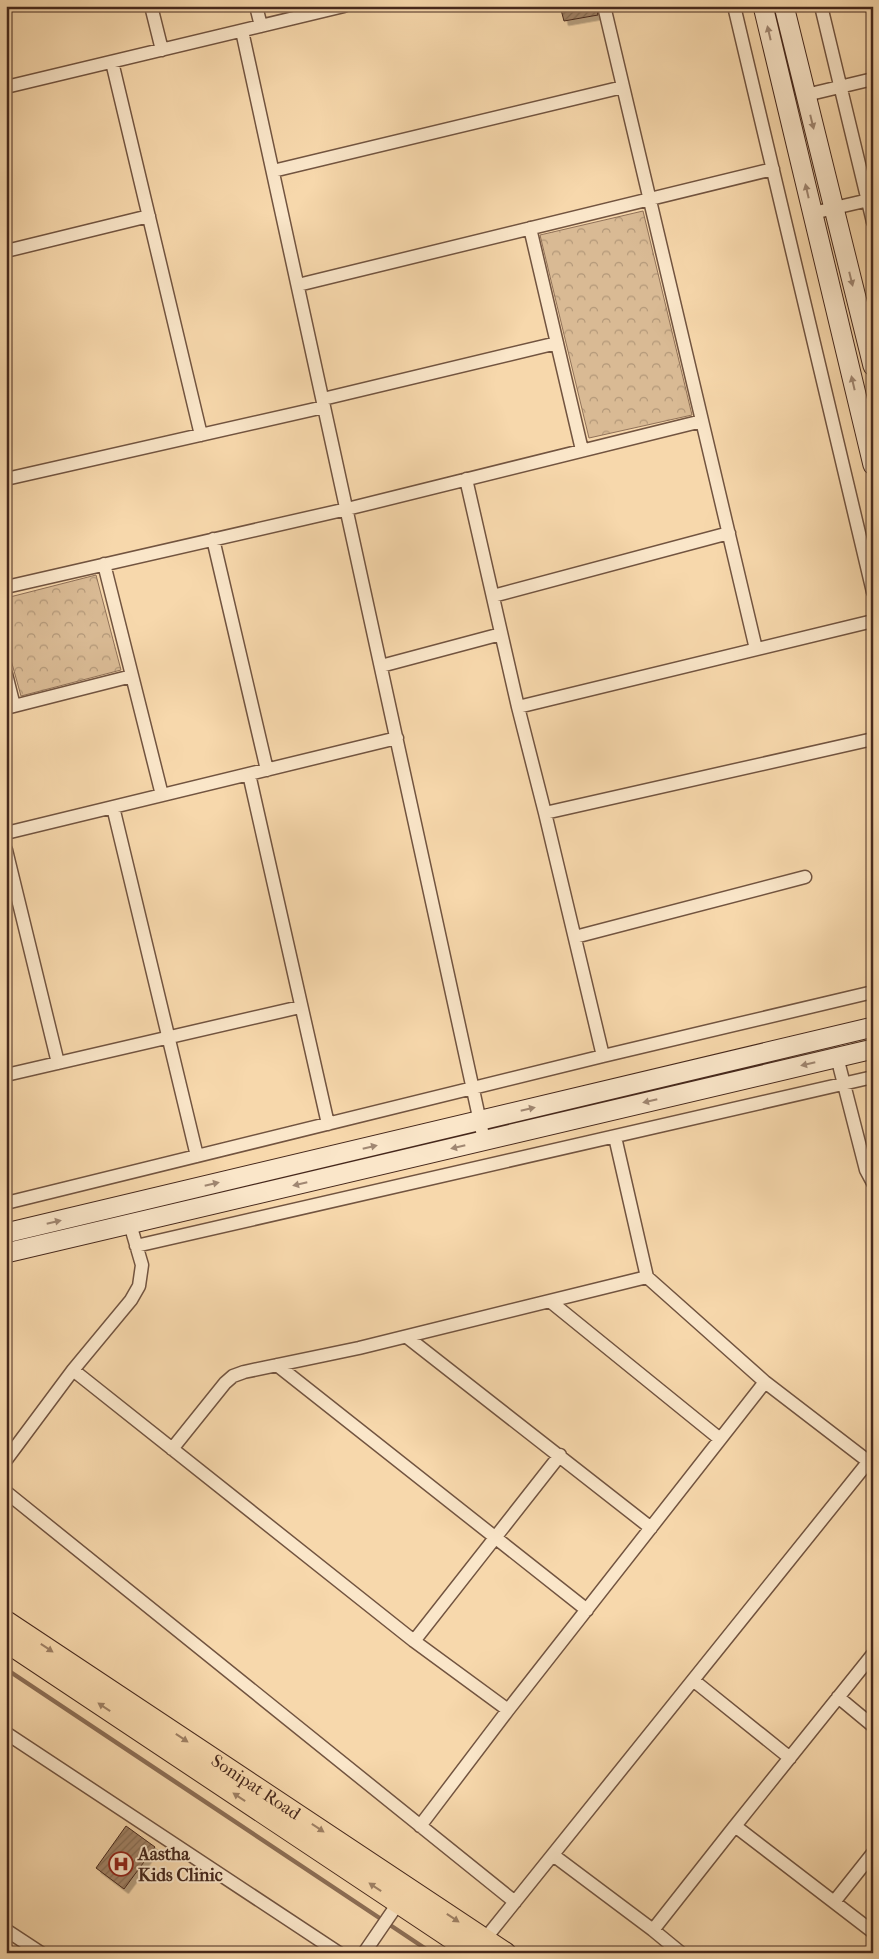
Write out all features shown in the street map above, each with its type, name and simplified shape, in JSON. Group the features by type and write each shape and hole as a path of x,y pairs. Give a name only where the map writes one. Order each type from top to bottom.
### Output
{"main road":[{"name":"Sonipat Road","path":"6,1621 399,1902"},
{"name":"Sonipat Road","path":"6,1642 399,1902 479,1946 506,1953"}],"street":[{"path":"151,6 162,50"},
{"path":"256,6 261,26"},
{"path":"6,87 344,6"},
{"path":"604,6 756,649"},
{"path":"734,6 873,592"},
{"path":"763,6 873,465"},
{"path":"784,6 873,366"},
{"path":"821,6 870,200 873,222"},
{"path":"242,31 484,1140"},
{"path":"112,62 201,435"},
{"path":"806,95 873,79"},
{"path":"273,171 624,87"},
{"path":"298,286 772,169"},
{"path":"812,214 870,200"},
{"path":"6,251 149,216"},
{"path":"530,228 582,450"},
{"path":"6,479 201,435 557,342"},
{"path":"6,587 346,509 702,420"},
{"path":"466,479 518,707 546,813 603,1056"},
{"path":"493,596 729,533"},
{"path":"213,539 266,770"},
{"path":"104,564 162,795"},
{"path":"518,707 873,621"},
{"path":"381,666 501,634"},
{"path":"6,674 10,707 132,676"},
{"path":"6,833 397,738"},
{"path":"546,813 873,739"},
{"path":"249,774 300,1007 328,1124"},
{"path":"113,807 197,1156"},
{"path":"6,850 58,1063"},
{"path":"575,937 804,877"},
{"path":"6,1203 603,1056 873,992"},
{"path":"6,1075 300,1007"},
{"path":"6,1233 873,1027"},
{"path":"6,1253 873,1049"},
{"path":"837,1057 866,1170 873,1183"},
{"path":"136,1246 873,1077"},
{"path":"479,1946 871,1460 765,1382 647,1277 615,1136"},
{"path":"6,1460 73,1370 131,1300 139,1286 142,1265 130,1224"},
{"path":"172,1449 225,1383 233,1376 244,1372 407,1337 647,1277"},
{"path":"551,1302 720,1439"},
{"path":"407,1337 651,1528"},
{"path":"278,1365 587,1610"},
{"path":"73,1370 414,1641 508,1710"},
{"path":"420,1826 508,1710 765,1382"},
{"path":"414,1641 560,1456"},
{"path":"6,1492 515,1902"},
{"path":"652,1930 873,1654"},
{"path":"693,1680 790,1758"},
{"path":"838,1697 873,1726"},
{"path":"6,1733 340,1953"},
{"path":"735,1826 873,1932"},
{"path":"834,1902 873,1853"},
{"path":"553,1855 682,1953"},
{"path":"364,1953 399,1902"},
{"path":"6,1930 41,1953"}],"green space":[{"path":"643,211 692,415 589,438 540,235"},
{"path":"96,575 121,670 21,696 6,642 6,598"}],"building":[{"path":"560,6 596,6 598,15 564,21"},
{"path":"126,1826 155,1847 124,1889 96,1868"}],"waterway":[{"path":"6,1669 432,1953"}],"place":[{"name":"Aastha Kids Clinic","path":"121,1864"}]}
